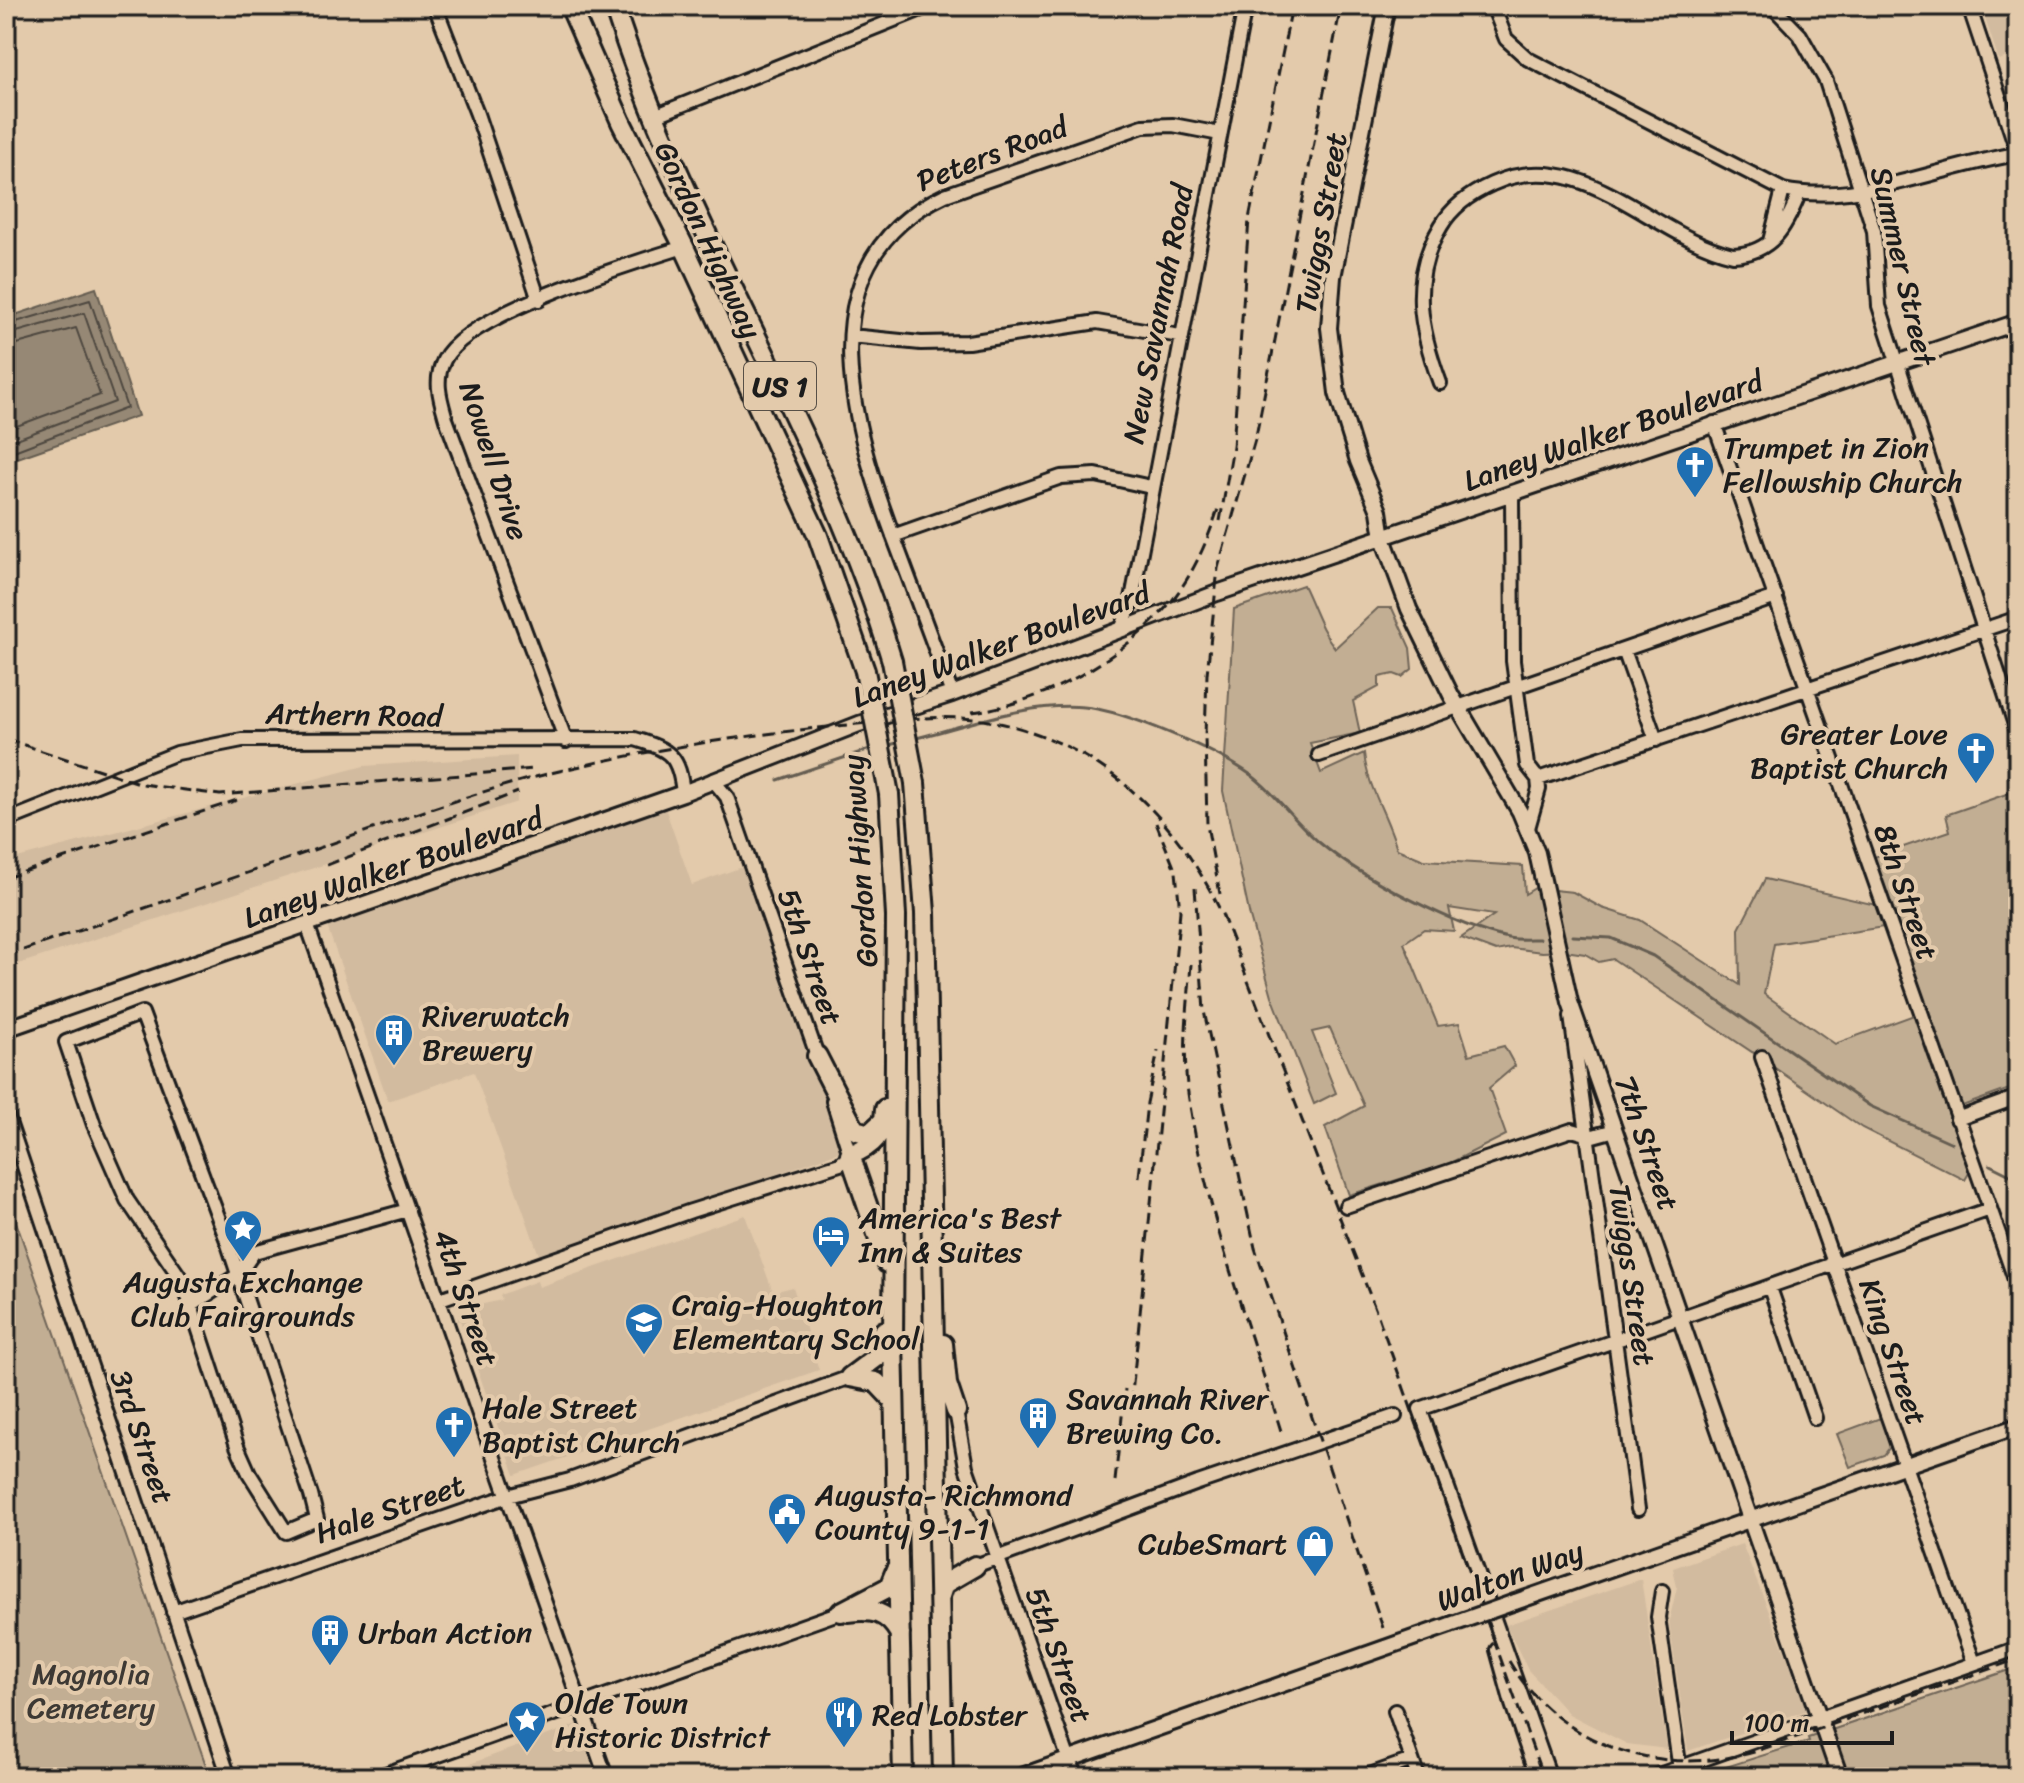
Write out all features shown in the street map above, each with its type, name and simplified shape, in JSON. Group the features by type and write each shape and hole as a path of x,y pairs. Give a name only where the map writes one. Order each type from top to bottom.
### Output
{"highway":[{"name":"Gordon Highway","path":"570,6 621,122 684,247 818,536 865,671 889,794 896,916 893,1283 903,1777"},
{"name":"Gordon Highway","path":"614,6 652,117 842,519 892,661 915,783 925,913 943,1777"},
{"path":"893,838 887,925 885,1119 873,1144 850,1155 893,1283"},
{"path":"817,1056 855,1130 869,1134 885,1119"},
{"path":"850,1377 883,1350 887,1264 894,1225"},
{"path":"930,1244 947,1384 956,1411"},
{"path":"850,1377 876,1382 894,1401"},
{"path":"937,1530 941,1547 948,1556 975,1566"},
{"path":"841,1612 889,1587 898,1564"},
{"path":"938,1607 944,1584 975,1566"},
{"path":"841,1612 878,1611 889,1619 900,1635"},
{"path":"942,1746 946,1767 954,1777"}],"main road":[{"name":"Twiggs Street","path":"1383,538 1379,511 1337,393 1329,328 1333,277 1387,6"},
{"name":"Laney Walker Boulevard","path":"6,1029 308,927 683,793 859,724 952,694 1217,593 2018,322"},
{"name":"7th Street","path":"1383,538 1409,609 1458,707 1528,828 1542,869 1558,958 1570,1002 1840,1777"},
{"name":"Walton Way","path":"1019,1777 1750,1517 2018,1426"},
{"name":"5th Street","path":"1069,1760 1075,1777"}],"street":[{"path":"435,6 477,114 539,300"},
{"path":"652,117 929,6"},
{"name":"New Savannah Road","path":"1121,630 1131,604 1245,6"},
{"path":"1493,6 1506,39 1528,59 1783,190 1799,194 1862,188 2018,154 1969,6"},
{"name":"Summer Street","path":"1772,6 1800,35 1821,68 1862,188 1877,243 1879,306 2018,734"},
{"name":"Peters Road","path":"952,694 893,536 855,421 851,336 859,289 875,255 898,226 924,205 1143,126 1173,125 1220,134"},
{"path":"1440,383 1421,323 1420,280 1426,256 1450,214 1470,196 1507,178 1543,173 1570,177 1724,253 1745,254 1769,243 1789,222 1799,194"},
{"path":"1769,243 1783,190"},
{"name":"Nowell Drive","path":"566,741 438,388 444,359 460,338 539,300 602,273 684,247"},
{"path":"851,336 921,343 968,342 1097,322 1180,336"},
{"name":"8th Street","path":"1714,423 2018,1288"},
{"path":"893,536 1061,477 1096,475 1151,487"},
{"path":"1512,494 1517,687 1527,765 1538,779 1538,795 1528,828"},
{"path":"1319,755 1776,597"},
{"path":"1538,779 2018,618"},
{"path":"1624,650 1656,740"},
{"name":"Arthern Road","path":"6,821 177,753 242,740 635,739 656,745 680,765 683,793"},
{"name":"5th Street","path":"713,780 727,797 850,1155"},
{"name":"4th Street","path":"308,927 606,1777"},
{"name":"Twiggs Street","path":"1570,1002 1585,1133 1638,1509"},
{"path":"142,1013 238,1275 317,1519 286,1532 249,1473 179,1276 149,1237 112,1168 66,1042 142,1013"},
{"name":"King Street","path":"1762,1057 1974,1663"},
{"path":"1959,1124 2018,1097"},
{"name":"3rd Street","path":"6,1113 229,1777"},
{"path":"1346,1206 1572,1130 1593,1136 1615,1130"},
{"path":"440,1299 701,1207 840,1164 850,1155"},
{"path":"1550,1777 1420,1409 1990,1209"},
{"path":"190,1306 238,1275 254,1252 408,1210"},
{"path":"1770,1288 1815,1418"},
{"name":"Hale Street","path":"173,1612 508,1496 570,1480 850,1377"},
{"name":"5th Street","path":"956,1411 966,1467 1069,1760"},
{"path":"975,1566 1395,1416"},
{"path":"1476,1569 1512,1704 1537,1777"},
{"path":"1662,1591 1658,1617 1680,1772"},
{"path":"377,1777 841,1612"},
{"path":"1653,1777 1680,1772 1820,1717 2018,1648"},
{"path":"1395,1711 1418,1777"},
{"path":"1364,1777 1412,1760"}],"shaded area":[{"path":"1981,6 2018,6 2018,53 1999,60"},
{"path":"517,756 517,802 6,968 6,861 364,766"},
{"path":"665,808 692,885 745,866 842,1146 836,1153 540,1258 474,1072 388,1101 327,926"},
{"name":"Craig-Houghton Elementary School","path":"745,1215 773,1292 793,1287 819,1370 515,1475 460,1320 457,1322 461,1309 502,1300 500,1295 537,1281 539,1287"},
{"path":"1742,1544 1808,1710 1688,1751 1669,1621 1677,1587 1673,1568"},
{"path":"1641,1579 1667,1749 1627,1744 1569,1714 1528,1670 1506,1625"},
{"path":"578,1724 595,1777 435,1777"}],"green space":[{"path":"1303,585 1321,626 1335,648 1378,608 1392,608 1410,648 1412,669 1402,677 1394,674 1379,677 1379,687 1353,701 1360,733 1310,743 1321,773 1364,753 1369,778 1397,849 1424,860 1523,866 1525,894 1535,888 1573,892 1602,908 1640,920 1740,985 1739,929 1765,879 1876,905 1884,927 1774,944 1764,994 1835,1044 1928,1010 1874,857 1950,831 1946,815 2018,790 2018,1086 1948,1111 1969,1173 1965,1180 1862,1128 1772,1066 1767,1058 1752,1052 1613,959 1599,962 1585,954 1565,951 1511,948 1496,951 1461,938 1494,915 1449,908 1454,931 1424,929 1404,943 1438,1026 1459,1023 1469,1055 1504,1046 1515,1066 1489,1088 1506,1135 1448,1164 1349,1195 1325,1127 1364,1106 1330,1028 1312,1032 1336,1093 1314,1104 1272,996 1250,917 1223,791 1234,609"},
{"name":"Magnolia Cemetery","path":"6,1193 210,1777 6,1777"},
{"path":"1883,1417 1890,1447 1884,1455 1850,1467 1837,1434"},
{"path":"2018,1667 2018,1777 1694,1777 1809,1741 1808,1738"}],"water":[{"path":"96,288 138,416 6,462 6,318"}],"waterway":[{"path":"912,739 1040,708 1084,707 1123,716 1194,744 1251,775 1320,843 1384,885 1437,912 1487,932 1512,939 1539,939"},
{"path":"885,746 901,742"},
{"path":"778,780 873,748"},
{"path":"1573,936 1611,938 1653,956 1870,1106 1952,1143"},
{"path":"1990,1165 2018,1179"}],"railway":[{"path":"1220,521 1233,447 1249,219 1292,6"},
{"path":"1220,894 1207,825 1205,736 1207,674 1218,568 1256,436 1341,6"},
{"path":"972,712 998,708 1049,691 1120,650 1159,615 1187,579 1218,509"},
{"path":"6,956 464,798 555,772 641,754 857,724 955,718 1016,727 1051,739 1083,755 1139,797 1164,823 1186,851 1222,914 1378,1316 1543,1777"},
{"path":"6,739 142,784 220,795 533,769"},
{"path":"327,865 518,792"},
{"path":"6,878 237,800"},
{"path":"1131,1404 1180,911 1176,872 1156,823"},
{"path":"1195,888 1204,1011 1255,1248 1383,1628"},
{"path":"1191,964 1186,1061 1195,1136 1228,1264 1281,1431"},
{"path":"1139,1177 1147,1103 1158,1051"},
{"path":"1115,1481 1125,1389"},
{"path":"1509,1661 1530,1691 1555,1715 1584,1734 1615,1748 1649,1757 1684,1761 1719,1759 1754,1752 2018,1659"}],"place":[{"name":"Trumpet in Zion Fellowship Church","path":"1695,499"},
{"name":"Greater Love Baptist Church","path":"1976,785"},
{"name":"Riverwatch Brewery","path":"394,1067"},
{"name":"Augusta Exchange Club Fairgrounds","path":"243,1263"},
{"name":"America's Best Inn & Suites","path":"831,1269"},
{"name":"Craig-Houghton Elementary School","path":"644,1356"},
{"name":"Savannah River Brewing Co.","path":"1038,1450"},
{"name":"Hale Street Baptist Church","path":"454,1459"},
{"name":"Augusta- Richmond County 9-1-1","path":"787,1546"},
{"name":"CubeSmart","path":"1315,1578"},
{"name":"Urban Action","path":"330,1667"},
{"name":"Red Lobster","path":"844,1749"},
{"name":"Olde Town Historic District","path":"527,1754"}]}
